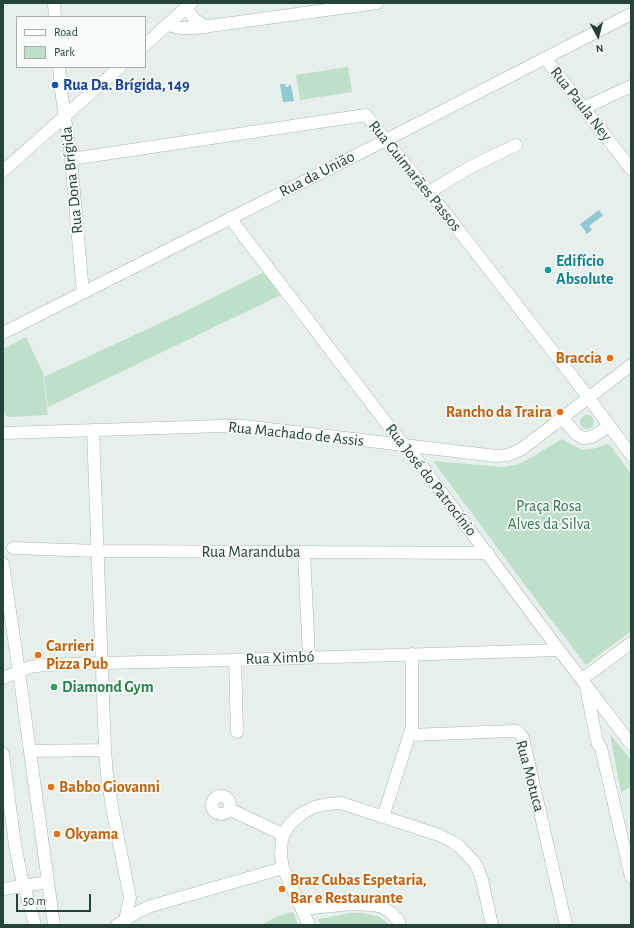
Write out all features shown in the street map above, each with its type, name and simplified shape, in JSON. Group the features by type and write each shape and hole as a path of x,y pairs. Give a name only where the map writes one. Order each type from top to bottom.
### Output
{"street":[{"path":"54,3 55,16"},
{"path":"167,26 180,28 206,27 377,3"},
{"path":"146,44 188,6 194,19 206,27"},
{"name":"Rua da União","path":"3,333 386,140 631,14"},
{"name":"Rua Paula Ney","path":"545,58 631,169"},
{"name":"Rua Dona Brígida","path":"59,68 71,159 83,293"},
{"path":"3,171 119,68"},
{"path":"584,108 631,86"},
{"name":"Rua Guimarães Passos","path":"71,159 366,115 429,192 589,398 631,455"},
{"path":"429,192 469,168 516,145"},
{"name":"Rua José do Patrocínio","path":"230,218 394,433 416,458 631,744"},
{"name":"Rua Machado de Assis","path":"3,433 244,426 496,456 508,455 526,446 631,366"},
{"path":"562,419 576,434 582,438 592,437 609,426"},
{"path":"93,430 105,750 113,813 130,898 121,923"},
{"name":"Rua Maranduba","path":"13,548 98,551 488,554"},
{"path":"304,552 309,657"},
{"path":"3,564 55,924"},
{"path":"601,748 596,737 583,681 631,643"},
{"name":"Rua Ximbó","path":"3,678 37,666 559,650"},
{"path":"383,817 412,727 412,654"},
{"path":"236,660 238,732"},
{"path":"611,718 602,727 601,748 631,877"},
{"name":"Rua Motuca","path":"410,735 512,731 520,734 523,738 566,925"},
{"path":"30,751 105,750"},
{"path":"3,754 15,845 24,886 35,925"},
{"path":"309,925 283,868 281,851 282,837 288,825 301,814 314,807 341,803 439,835 453,842 466,852 474,862 482,880 492,925"},
{"path":"229,809 284,834"},
{"path":"121,923 151,906 283,868"},
{"path":"3,889 48,882"},
{"path":"302,909 352,904 373,905 382,907 390,912 398,920 400,925"}],"green space":[{"path":"348,67 352,92 300,100 296,75"},
{"path":"266,271 283,294 48,407 44,377 182,313"},
{"path":"26,337 43,373 48,415 10,417 6,416 3,411 3,349"},
{"path":"584,415 590,415 594,419 594,425 590,429 584,429 580,425 580,419"},
{"name":"Praça Rosa Alves da Silva","path":"562,439 583,450 592,449 607,444 610,445 631,474 631,631 586,665 433,461 504,467 516,465"},
{"path":"610,734 631,760 631,786 621,793"},
{"path":"293,912 298,925 261,925 278,916"},
{"path":"351,913 378,916 390,925 321,925 318,919"}],"water":[{"path":"280,84 285,84 286,87 291,85 294,101 283,102"},
{"path":"599,210 603,215 589,226 592,230 587,234 580,224"}],"place":[{"name":"Rua Da. Brígida, 149","path":"55,85"},
{"name":"Edifício Absolute","path":"548,270"},
{"name":"Braccia","path":"610,358"},
{"name":"Rancho da Traira","path":"560,412"},
{"name":"Carrieri Pizza Pub","path":"38,655"},
{"name":"Diamond Gym","path":"54,687"},
{"name":"Babbo Giovanni","path":"51,787"},
{"name":"Okyama","path":"57,834"},
{"name":"Braz Cubas Espetaria, Bar e Restaurante","path":"282,889"}]}
